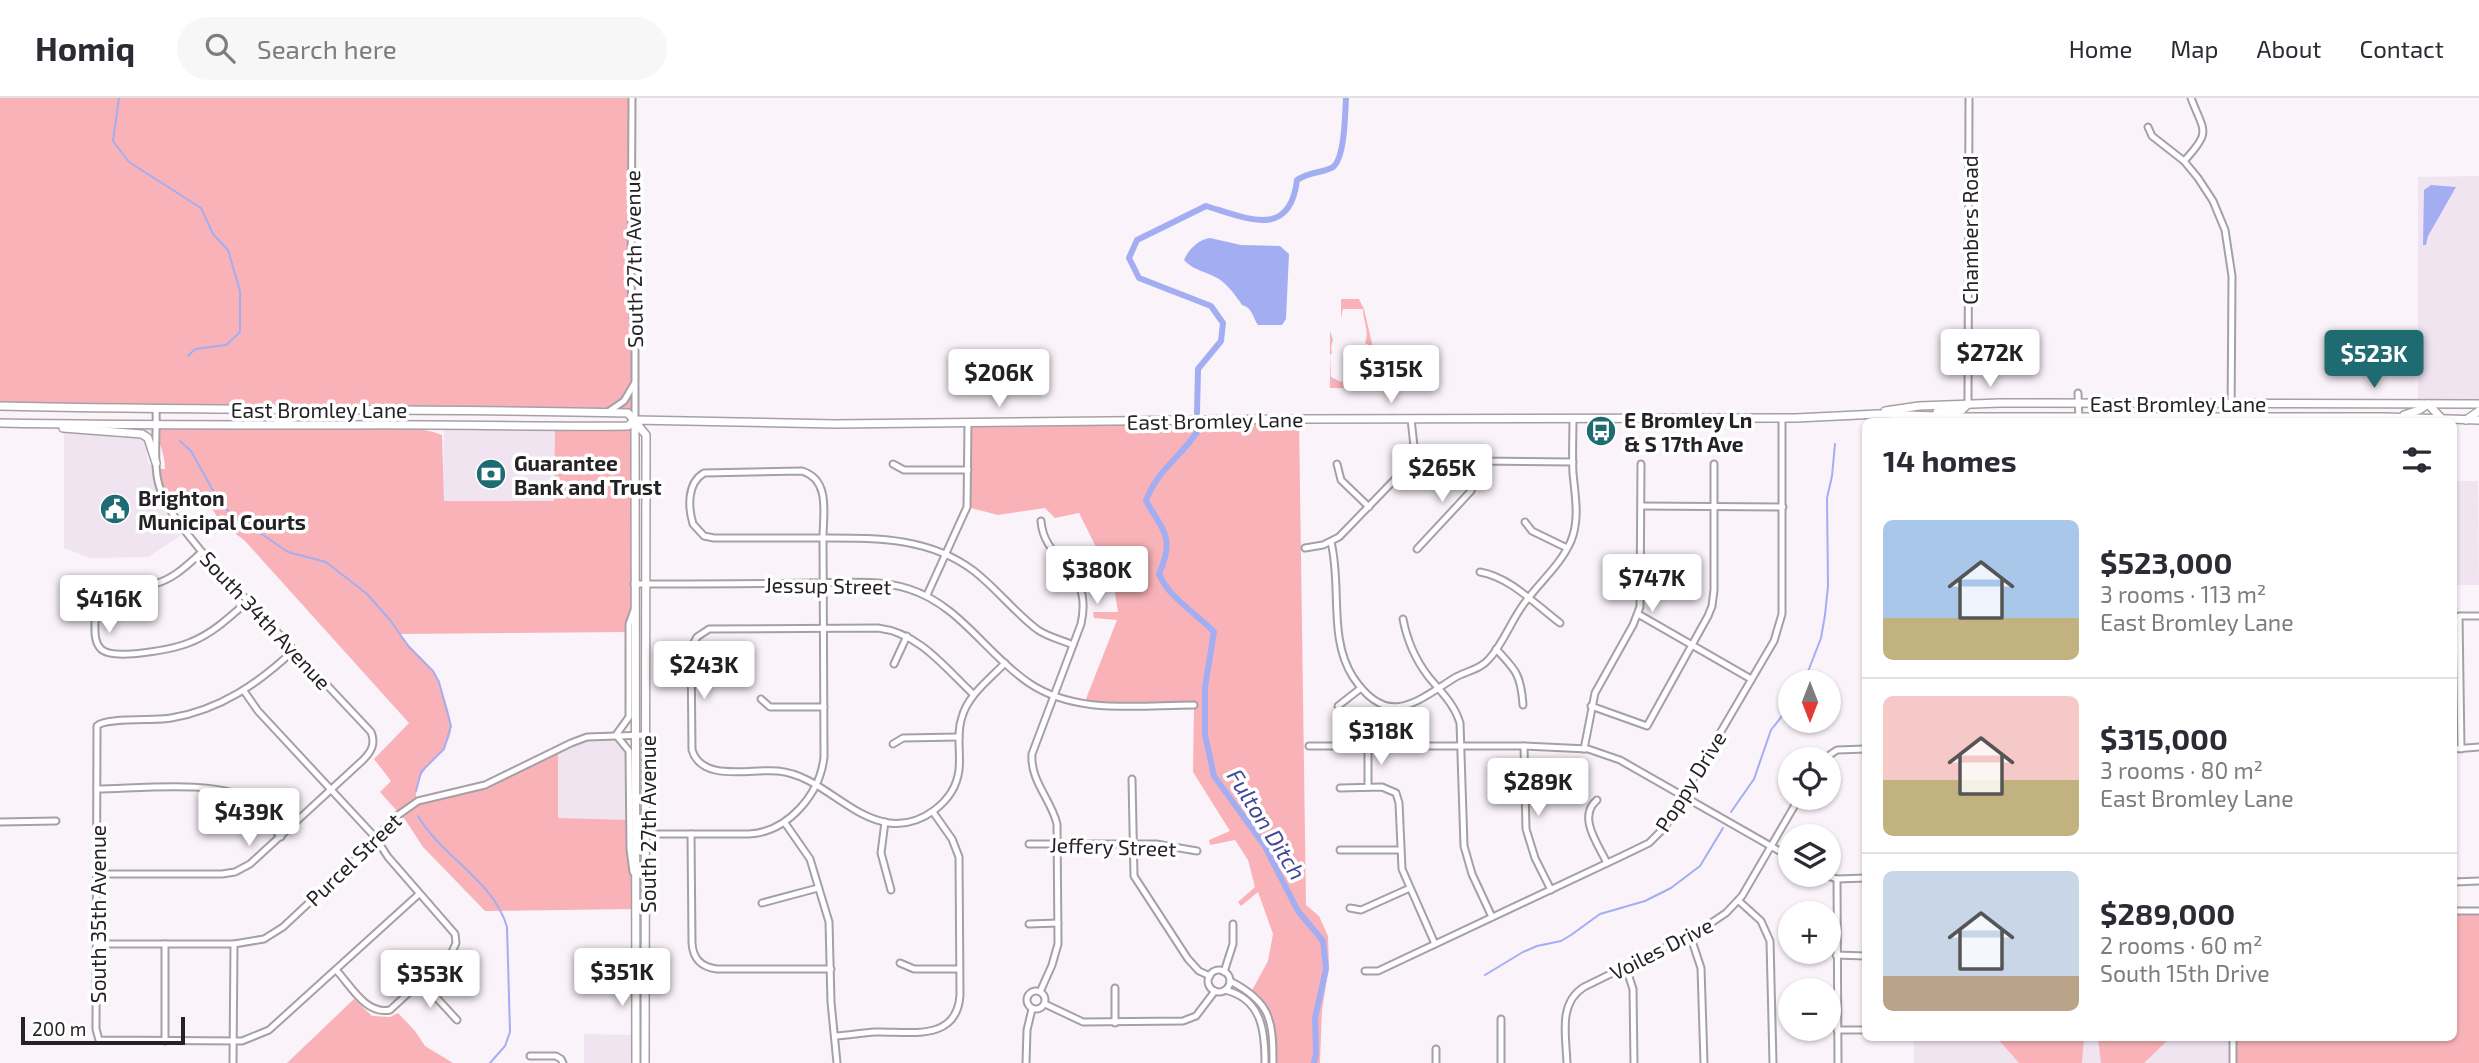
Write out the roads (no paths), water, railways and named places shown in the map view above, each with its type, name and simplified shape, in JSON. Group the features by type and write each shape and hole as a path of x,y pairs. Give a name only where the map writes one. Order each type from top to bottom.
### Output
{"main road":[{"name":"East Bromley Lane","path":"1878,418 1906,407 1968,404 2231,399 2479,404"},
{"path":"1911,415 1962,410 1968,404 1973,412 1985,417"},
{"path":"2395,417 2417,412 2428,404 2441,418"},
{"name":"East Bromley Lane","path":"0,406 607,412 628,413 635,420"},
{"path":"260,425 295,417 321,416 330,408"},
{"path":"2466,420 2479,411"},
{"name":"East Bromley Lane","path":"0,422 157,426 550,427 628,426 635,420 968,423 1878,418 1911,415 1936,418"},
{"name":"East Bromley Lane","path":"1964,418 1997,418"},
{"name":"East Bromley Lane","path":"2390,418 2418,418"},
{"name":"South 27th Avenue","path":"635,420 646,435 646,1061"},
{"name":"South 27th Avenue","path":"635,420 636,1063"},
{"name":"East Bromley Lane","path":"2457,420 2479,420"},
{"path":"38,424 79,430 136,432 148,438 156,463"}],"street":[{"name":"South 27th Avenue","path":"632,98 631,284 635,420"},
{"name":"Chambers Road","path":"1968,404 1969,98"},
{"path":"2184,161 2199,144 2203,132 2202,120 2191,98"},
{"path":"2148,127 2152,136 2184,161 2213,201 2228,240 2232,276 2231,418"},
{"path":"607,412 624,401 635,382"},
{"path":"2078,393 2079,418"},
{"name":"South 34th Avenue","path":"156,409 157,477 164,496 186,532 371,732 373,743 368,755 330,790"},
{"name":"Poppy Drive","path":"1365,971 1378,971 1551,890 1653,839 1665,827 1776,635 1782,614 1782,418"},
{"path":"1411,419 1411,440 1416,464"},
{"path":"1331,542 1336,572 1340,643 1346,663 1361,688 1378,703 1398,707 1420,701 1456,677 1483,664 1496,649 1528,598 1567,548 1576,519 1573,419"},
{"path":"926,596 967,507 968,423"},
{"path":"1304,548 1331,542 1349,529 1402,472 1416,464 1477,461 1573,462"},
{"path":"1417,549 1468,495 1475,482 1477,461"},
{"path":"893,464 904,470 968,470"},
{"path":"1338,464 1341,480 1369,507"},
{"path":"1584,749 1591,706 1601,681 1638,614 1641,602 1641,464"},
{"path":"1591,706 1647,726 1708,616 1713,600 1714,464"},
{"path":"634,834 767,832 785,822 816,786 824,757 824,583 823,538 822,489 815,474 798,471 714,471 695,475 691,514 697,531 715,538 823,538 897,540 926,547 975,572 1038,630 1073,645"},
{"path":"1641,506 1783,507"},
{"path":"1040,992 1055,956 1058,923 1058,844 1055,814 1037,783 1031,763 1034,746 1082,618 1082,593 1072,570 1045,540 1041,521"},
{"path":"1525,522 1532,531 1567,548"},
{"path":"692,537 697,531"},
{"path":"202,552 182,570 165,580 145,586 100,589 96,599 95,632 99,647 108,653 126,653 155,652 179,646 210,633 248,601"},
{"path":"1480,572 1504,581 1560,623"},
{"name":"Jessup Street","path":"634,584 888,584 926,596 947,608 1028,682 1054,696 1092,705 1194,705"},
{"path":"634,610 629,624 629,717 616,736 629,751 630,849 635,880"},
{"path":"1638,614 1751,679"},
{"path":"2461,749 2459,616 2479,616"},
{"path":"1403,619 1415,655 1458,715 1462,747 1464,846 1472,874 1492,918"},
{"path":"974,695 925,647 907,636 877,628 709,629 697,637 691,655 692,754 698,763 710,770 783,772 800,777 860,812 884,822 912,821 933,812 949,796 957,778 961,717 974,695 1005,663"},
{"path":"894,664 907,636"},
{"path":"1496,649 1518,672 1523,705"},
{"path":"294,650 244,691 258,711 375,837 388,857 453,931 456,938 451,954 397,1006 383,1012 367,1005 337,971"},
{"path":"1338,706 1361,688"},
{"name":"South 35th Avenue","path":"164,1041 100,1040 96,1029 96,731 104,721 153,720 182,716 212,707 244,691"},
{"path":"761,699 771,707 824,707"},
{"name":"Purcel Street","path":"97,944 233,944 264,939 283,927 358,857 402,811 418,801 485,785 577,740 597,736 647,736"},
{"path":"893,744 903,738 959,737"},
{"path":"1309,746 1524,746 1584,749 1620,760 1778,850"},
{"path":"1524,746 1526,829 1535,858 1551,890"},
{"path":"1368,747 1368,787"},
{"path":"2457,749 2479,747"},
{"path":"1841,749 1862,749"},
{"path":"1132,779 1131,844 1134,876 1188,959 1199,971 1210,976"},
{"path":"1340,788 1382,787 1397,790 1402,869 1435,944"},
{"path":"97,789 228,790 251,803 281,837"},
{"path":"97,874 235,872 250,864 330,790"},
{"path":"1597,800 1589,809 1588,820 1607,863"},
{"name":"Voiles Drive","path":"1567,1063 1566,1015 1572,997 1584,987 1625,965 1716,921 1739,901 1792,810"},
{"path":"836,1036 875,1032 927,1032 952,1025 959,1002 959,857 952,839 933,812"},
{"path":"0,821 56,821"},
{"path":"785,822 807,853 830,929 831,1002 837,1063"},
{"path":"884,822 881,849 891,890"},
{"path":"691,834 692,943 697,965 717,969 831,969"},
{"name":"Jeffery Street","path":"1029,844 1170,845 1197,851"},
{"path":"1340,850 1399,850"},
{"path":"1841,878 1862,878"},
{"path":"2457,882 2479,881"},
{"path":"762,903 818,888"},
{"path":"1350,908 1361,910 1410,888"},
{"path":"165,944 164,1041 233,1042 252,1039 269,1030 337,971 419,894"},
{"path":"1739,901 1761,921 1770,941 1773,1063"},
{"path":"2457,911 2479,911"},
{"path":"1029,924 1058,923"},
{"path":"1224,972 1234,944 1233,924"},
{"path":"1690,935 1702,968 1704,1063"},
{"path":"233,944 233,1063"},
{"path":"1841,955 1862,956"},
{"path":"900,963 914,969 959,969"},
{"path":"1625,965 1633,989 1634,1063"},
{"path":"1215,991 1209,983 1210,976 1215,971 1224,972 1230,981 1248,990 1265,1008 1273,1035 1273,1063"},
{"path":"1225,990 1230,981"},
{"path":"422,982 457,1020"},
{"path":"1115,988 1115,1023"},
{"path":"1045,1004 1083,1022 1183,1021 1196,1016 1215,991 1225,990 1244,998 1258,1013 1265,1035 1265,1063"},
{"path":"1032,992 1040,992 1045,996 1045,1004 1040,1009 1032,1009 1027,1003 1028,996 1032,992"},
{"path":"1026,1063 1027,1030 1032,1009"},
{"path":"1501,1019 1501,1063"},
{"path":"1841,1030 1862,1030"},
{"path":"1837,1041 1838,1063"},
{"path":"2233,1041 2233,1063"},
{"path":"1436,1049 1436,1063"},
{"path":"530,1056 556,1056 563,1063"}],"water":[{"path":"2431,185 2456,187 2428,236 2426,245 2423,245 2424,190"},
{"path":"1210,238 1241,245 1280,246 1289,254 1286,319 1282,325 1258,325 1250,310 1242,305 1223,282 1192,267 1184,260 1194,246"}],"waterway":[{"path":"119,98 113,141 129,162 201,208 213,234 228,250 240,291 240,332 226,345 195,349 188,356"},
{"name":"Fulton Ditch","path":"1197,413 1198,369 1221,341 1223,323 1211,306 1139,278 1129,258 1137,240 1206,206 1251,219 1276,218 1293,199 1297,180 1329,169 1337,162 1344,135 1346,98"},
{"name":"Fulton Ditch","path":"1197,432 1162,472 1146,501 1162,528 1167,543 1159,574 1169,591 1214,632 1205,687 1205,735 1214,776 1264,845 1298,911 1323,941 1326,969 1315,1018 1314,1063"},
{"path":"180,441 191,451 220,503 241,523 288,552 326,562 367,594 409,647 433,671 439,682 451,726 444,749 421,772 416,791"},
{"path":"1809,670 1821,638 1825,615 1828,586 1827,498 1835,444"},
{"path":"1731,812 1754,779 1771,730 1778,721"},
{"path":"418,816 428,831 491,896 507,927 510,1032 505,1046 490,1063"},
{"path":"1485,975 1523,952 1561,941 1600,914 1645,901 1671,888 1700,866 1723,828"}],"place":[{"name":"E Bromley Ln & S 17th Ave","path":"1601,431"},
{"name":"Guarantee Bank and Trust","path":"491,474"},
{"name":"Brighton Municipal Courts","path":"115,509"}]}
